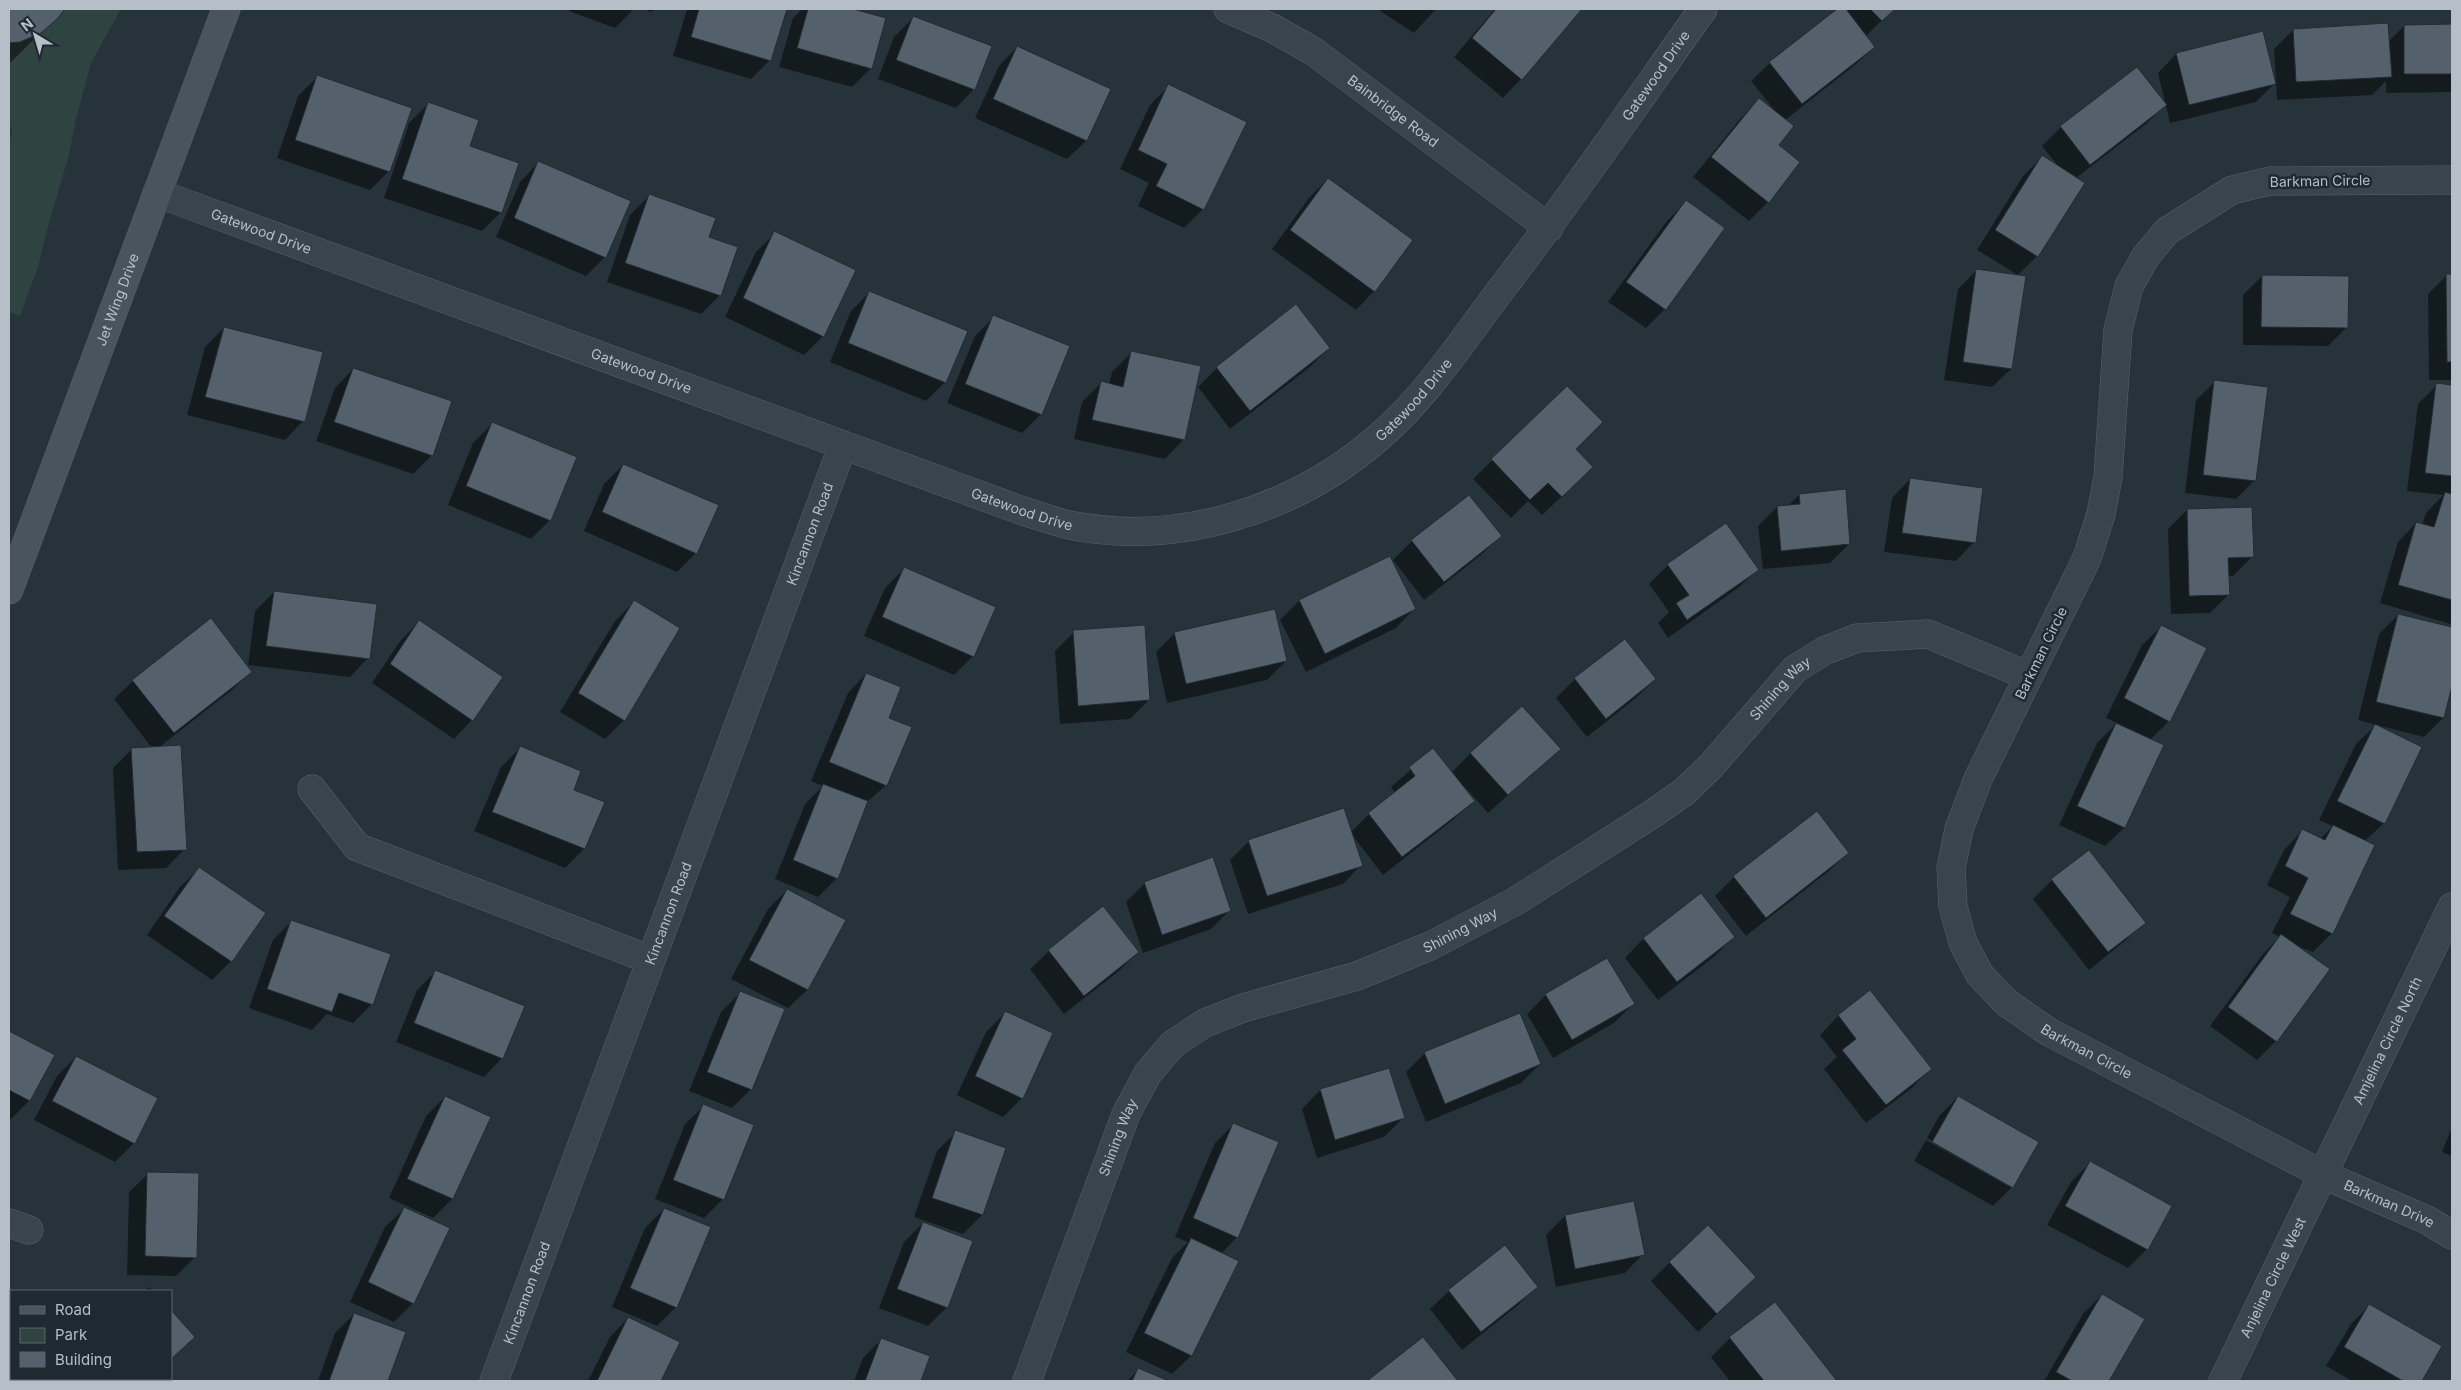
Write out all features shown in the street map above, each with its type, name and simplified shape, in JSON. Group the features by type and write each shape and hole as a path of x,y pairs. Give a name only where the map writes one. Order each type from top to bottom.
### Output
{"main road":[{"name":"Jet Wing Drive","path":"9,590 226,9"}],"street":[{"name":"Bainbridge Road","path":"1228,9 1272,28 1313,51 1549,228"},
{"name":"Gatewood Drive","path":"157,193 1020,510 1069,525 1124,531 1178,530 1232,517 1283,499 1329,476 1380,437 1416,401 1549,228 1703,9"},
{"name":"Barkman Circle","path":"2324,1175 2049,1032 2007,1003 1980,975 1963,943 1953,906 1951,868 1959,829 1978,779 2087,558 2101,514 2108,478 2118,330 2129,286 2146,256 2167,231 2232,190 2270,181 2452,180"},
{"name":"Kincannon Road","path":"494,1381 843,445"},
{"name":"Shining Way","path":"1027,1381 1126,1114 1148,1073 1173,1044 1205,1024 1243,1008 1357,976 1430,946 1516,901 1684,792 1711,766 1795,669 1824,651 1857,638 1928,634 2029,676"},
{"path":"312,789 357,847 651,960"},
{"name":"Amjelina Circle North","path":"2324,1175 2452,907"},
{"name":"Barkman Drive","path":"2324,1175 2427,1220 2452,1235"},
{"name":"Anjelina Circle West","path":"2223,1381 2324,1175"}],"green space":[{"path":"65,9 121,9 91,63 76,119 69,155 38,267 20,316 9,312 9,140 12,135 9,112 9,70 11,66 9,65 9,43 26,39 41,32 54,22"}],"building":[{"path":"9,9 65,9 41,33 20,42 9,43"},
{"path":"699,9 787,9 771,61 691,37"},
{"path":"808,9 853,9 886,18 872,69 797,48"},
{"path":"1496,9 1582,9 1522,80 1472,38"},
{"path":"1837,9 1846,9 1875,47 1802,104 1769,62"},
{"path":"1870,9 1895,9 1882,21"},
{"path":"913,16 992,46 975,90 896,60"},
{"path":"2388,23 2392,77 2296,82 2293,29"},
{"path":"2452,24 2452,74 2404,74 2404,25"},
{"path":"2263,31 2276,84 2189,105 2176,53"},
{"path":"1017,46 1111,89 1087,141 993,99"},
{"path":"2137,67 2167,105 2090,165 2060,126"},
{"path":"317,75 412,108 390,172 295,140"},
{"path":"1168,84 1247,122 1204,210 1156,186 1167,164 1138,150"},
{"path":"1759,98 1794,126 1779,145 1800,162 1769,203 1711,157"},
{"path":"428,102 479,120 470,146 519,163 502,213 402,179"},
{"path":"2042,155 2085,183 2038,257 1995,230"},
{"path":"538,161 631,201 606,258 514,218"},
{"path":"1328,178 1413,240 1375,292 1290,230"},
{"path":"649,194 716,218 709,237 738,247 721,296 625,263"},
{"path":"1686,200 1725,228 1666,310 1626,282"},
{"path":"774,231 856,270 824,337 743,298"},
{"path":"1976,269 2026,276 2012,369 1963,362"},
{"path":"2446,274 2452,274 2452,362 2447,362"},
{"path":"2262,275 2349,276 2348,328 2261,327"},
{"path":"869,291 968,331 946,383 848,343"},
{"path":"1296,304 1330,348 1250,411 1216,367"},
{"path":"993,315 1070,346 1042,415 965,384"},
{"path":"224,327 323,352 305,422 205,397"},
{"path":"1131,351 1201,366 1185,440 1092,420 1101,381 1123,387"},
{"path":"353,368 452,401 433,456 334,422"},
{"path":"2214,380 2268,387 2256,481 2203,475"},
{"path":"2436,383 2452,385 2452,476 2425,473"},
{"path":"1567,386 1603,422 1576,449 1593,467 1562,497 1548,483 1530,500 1491,459"},
{"path":"492,422 577,457 551,521 466,486"},
{"path":"623,464 719,505 697,554 602,512"},
{"path":"1910,478 1983,488 1976,543 1902,533"},
{"path":"1846,489 1850,544 1781,551 1777,506 1800,504 1799,494"},
{"path":"2445,492 2452,494 2452,600 2398,585 2416,522 2434,527"},
{"path":"1469,495 1502,536 1444,582 1411,540"},
{"path":"2252,507 2254,557 2228,558 2230,595 2189,596 2187,509"},
{"path":"1726,523 1759,570 1687,620 1676,603 1689,595 1667,564"},
{"path":"1390,556 1416,609 1325,654 1299,600"},
{"path":"904,567 996,607 974,657 882,617"},
{"path":"274,591 377,604 370,659 266,646"},
{"path":"634,600 680,628 625,721 578,693"},
{"path":"1275,609 1287,661 1186,684 1174,632"},
{"path":"2398,614 2452,627 2452,686 2444,718 2376,702"},
{"path":"211,618 252,672 174,733 132,680"},
{"path":"419,620 503,677 473,721 390,664"},
{"path":"1145,625 1150,700 1078,706 1073,630"},
{"path":"2161,625 2207,648 2170,722 2124,698"},
{"path":"1625,639 1656,679 1606,719 1574,678"},
{"path":"866,673 901,687 889,718 912,727 887,786 829,762"},
{"path":"1522,706 1561,749 1508,795 1470,753"},
{"path":"2116,723 2164,745 2125,828 2077,806"},
{"path":"2375,724 2422,747 2385,824 2337,801"},
{"path":"181,745 187,850 137,852 131,748"},
{"path":"520,746 581,771 574,790 605,802 585,849 492,812"},
{"path":"1433,748 1475,801 1402,857 1368,813 1415,776 1409,767"},
{"path":"823,784 868,801 838,879 793,860"},
{"path":"1344,808 1363,866 1267,896 1248,840"},
{"path":"1817,811 1849,853 1766,918 1733,876"},
{"path":"2333,825 2375,845 2333,934 2290,914 2308,878 2285,866 2302,829 2325,840"},
{"path":"2089,850 2146,923 2108,952 2051,879"},
{"path":"1213,857 1231,911 1162,935 1144,882"},
{"path":"199,867 266,913 232,962 164,916"},
{"path":"787,889 846,920 808,990 749,960"},
{"path":"1701,893 1735,937 1677,982 1643,938"},
{"path":"1103,906 1139,952 1084,996 1048,950"},
{"path":"291,920 391,954 373,1005 339,993 332,1012 267,989"},
{"path":"2281,934 2330,969 2277,1042 2228,1007"},
{"path":"1607,958 1635,1004 1572,1040 1545,994"},
{"path":"435,970 525,1006 503,1059 414,1023"},
{"path":"1870,990 1932,1069 1886,1105 1842,1050 1856,1039 1838,1015"},
{"path":"740,991 785,1009 752,1090 707,1072"},
{"path":"1005,1011 1053,1033 1023,1099 975,1076"},
{"path":"1520,1013 1541,1064 1445,1104 1424,1052"},
{"path":"9,1031 55,1055 30,1101 9,1090"},
{"path":"76,1056 158,1098 135,1144 52,1101"},
{"path":"1389,1068 1405,1118 1335,1140 1320,1089"},
{"path":"445,1096 491,1117 453,1199 407,1179"},
{"path":"1958,1096 2039,1142 2013,1188 1932,1142"},
{"path":"703,1104 754,1125 724,1200 673,1180"},
{"path":"1233,1123 1279,1142 1238,1238 1193,1218"},
{"path":"955,1130 1006,1148 983,1215 932,1198"},
{"path":"2090,1161 2172,1206 2148,1250 2065,1206"},
{"path":"147,1172 199,1173 197,1258 145,1256"},
{"path":"1634,1201 1645,1255 1575,1269 1565,1215"},
{"path":"404,1207 450,1228 414,1304 368,1282"},
{"path":"664,1208 711,1227 677,1308 630,1288"},
{"path":"923,1222 973,1241 948,1308 897,1289"},
{"path":"1708,1225 1756,1277 1717,1314 1669,1262"},
{"path":"1191,1238 1239,1261 1192,1356 1144,1333"},
{"path":"1505,1245 1538,1287 1481,1332 1448,1290"},
{"path":"2102,1294 2145,1319 2109,1381 2072,1381 2056,1372"},
{"path":"1775,1302 1837,1381 1764,1381 1729,1337"},
{"path":"2369,1304 2442,1346 2422,1381 2403,1381 2344,1347"},
{"path":"172,1311 195,1337 172,1358"},
{"path":"354,1313 406,1332 388,1381 329,1381"},
{"path":"628,1317 680,1342 661,1381 597,1381"},
{"path":"1423,1337 1458,1381 1367,1381"},
{"path":"881,1338 930,1356 921,1381 865,1381"},
{"path":"9,1355 10,1380 60,1380 60,1381 9,1381"},
{"path":"1138,1368 1169,1381 1132,1381"},
{"path":"94,1380 120,1380 118,1381"}]}
